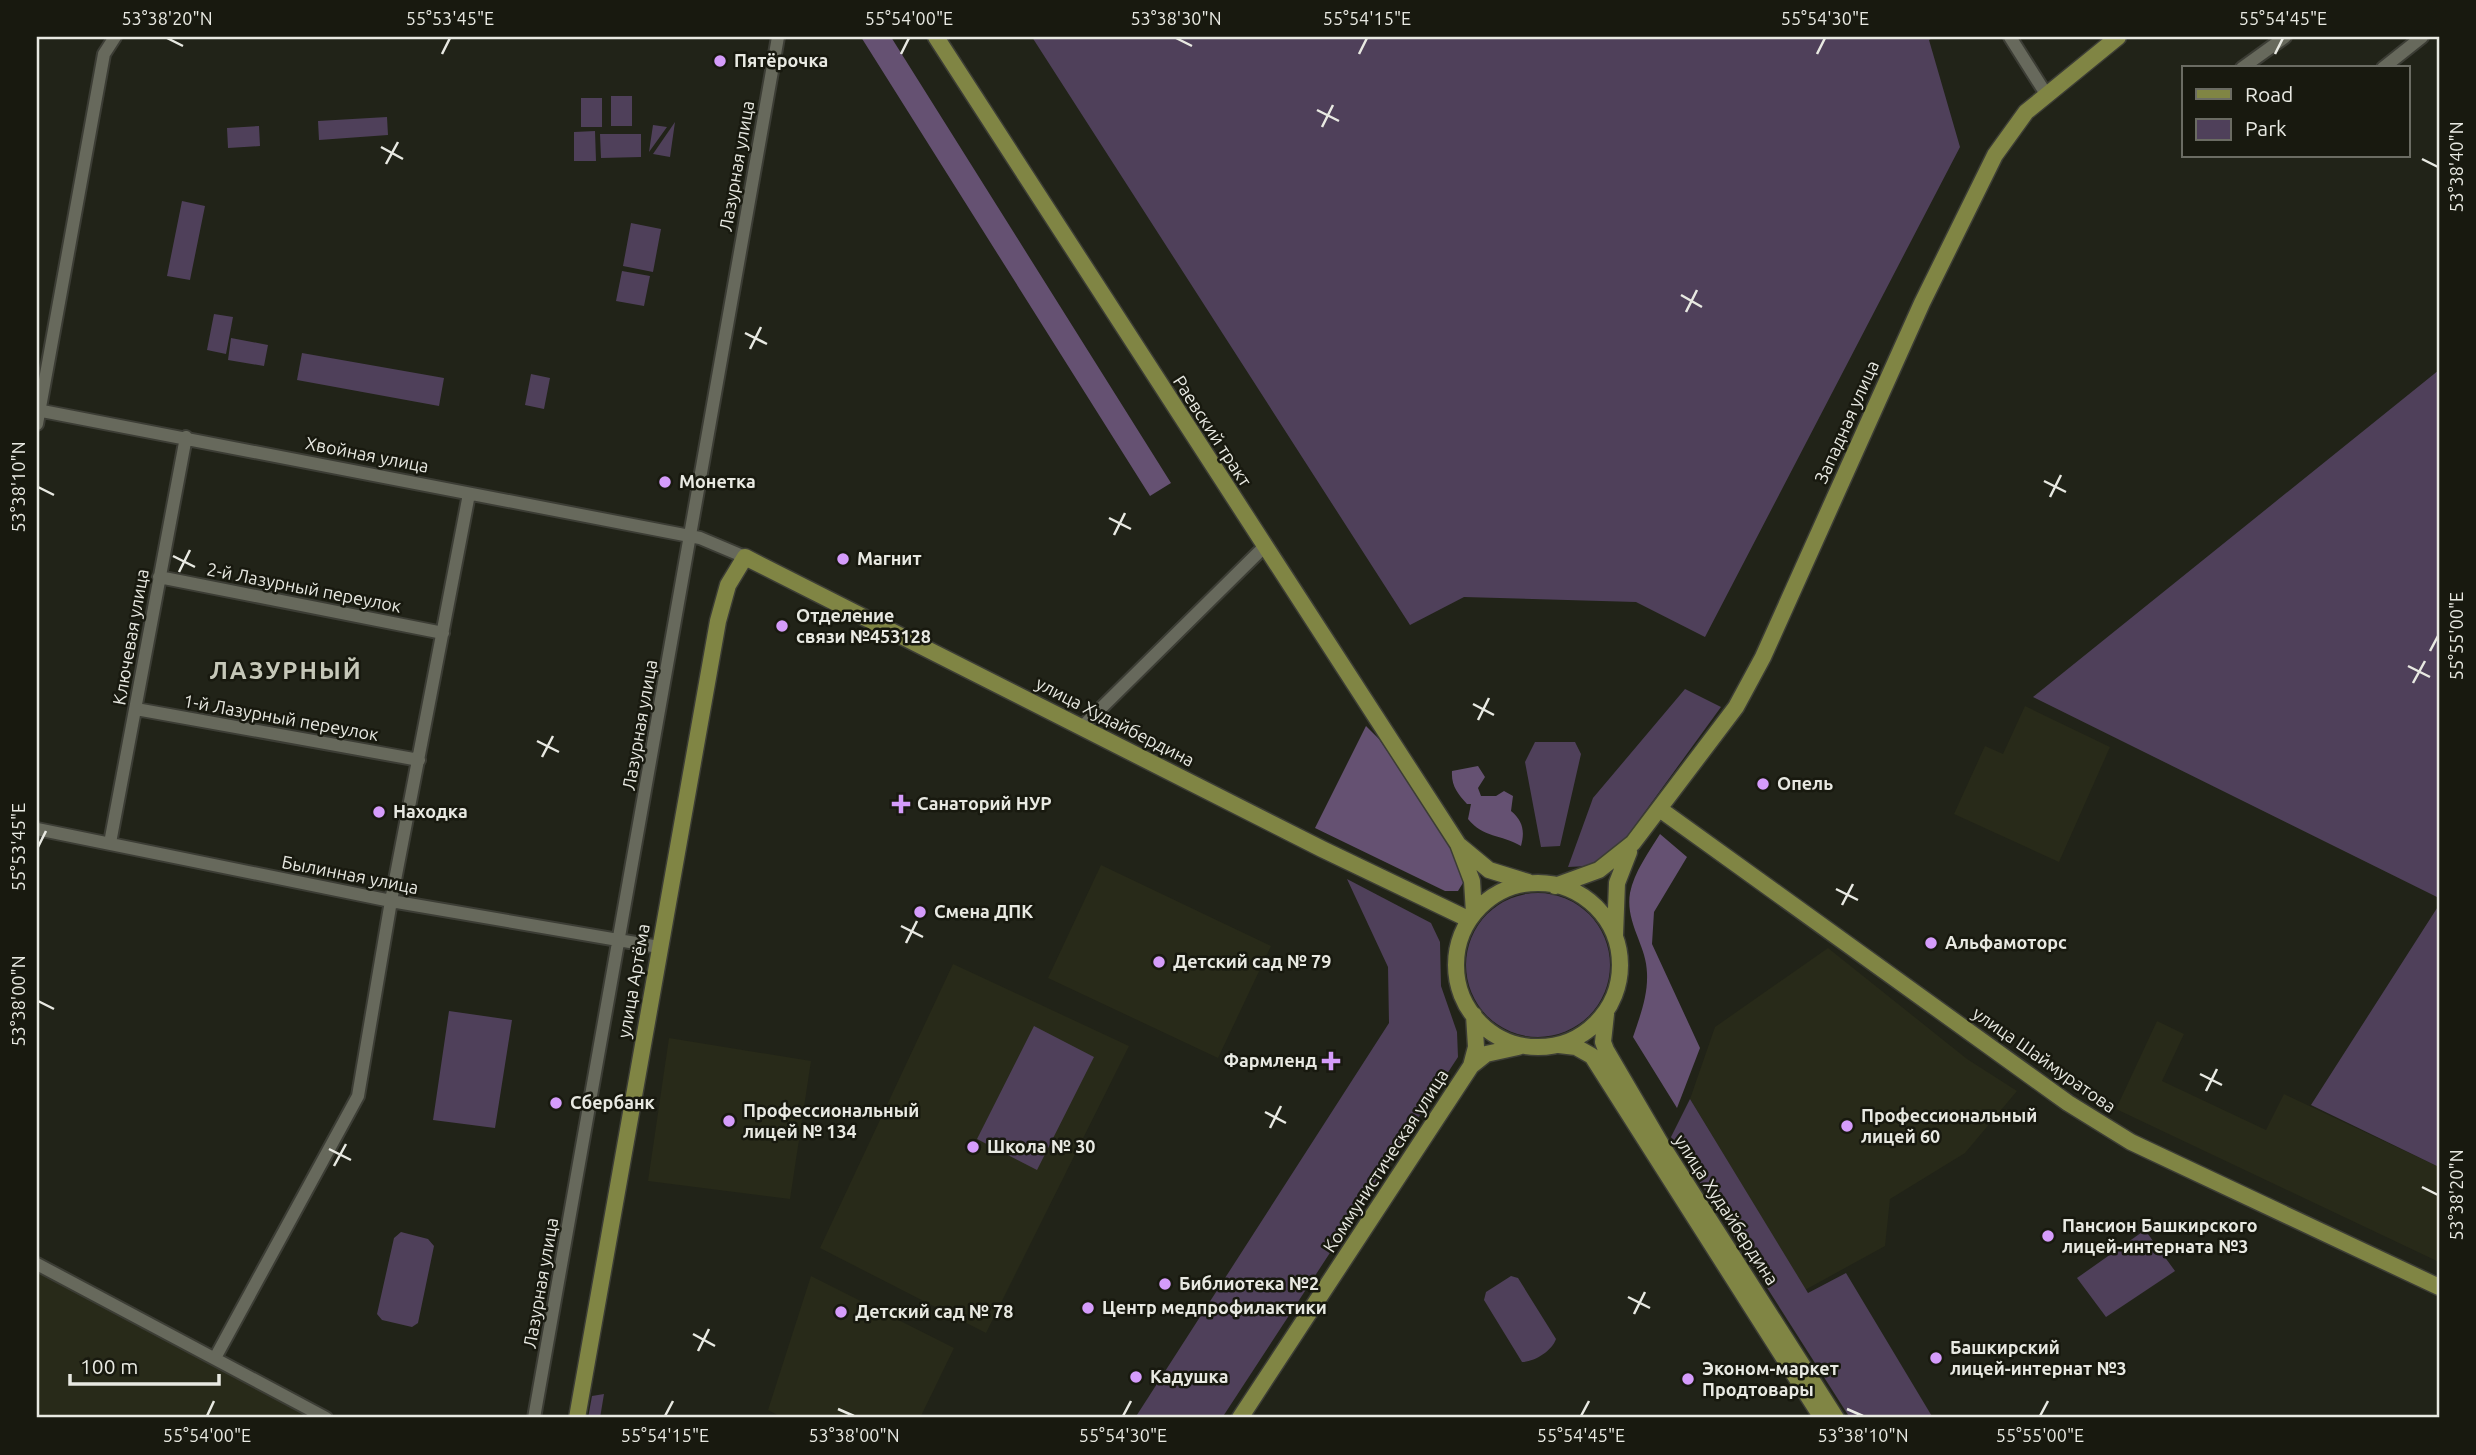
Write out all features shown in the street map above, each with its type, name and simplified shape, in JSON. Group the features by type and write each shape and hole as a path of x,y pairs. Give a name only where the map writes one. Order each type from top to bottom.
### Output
{"main road":[{"name":"Раевский тракт","path":"936,37 1458,844 1472,881 1471,916"},
{"name":"Западная улица","path":"1555,886 1599,870 1633,843 1661,810 1742,698 1978,188 2005,138 2046,94 2118,37"},
{"name":"улица Худайбердина","path":"745,557 1082,727 1471,916"},
{"name":"улица Артёма","path":"577,1418 718,621 733,574 745,557"},
{"name":"улица Шаймуратова","path":"1661,810 2058,1096 2121,1136 2439,1287"},
{"name":"Западная улица","path":"1615,938 1617,883 1633,843"},
{"name":"Раевский тракт","path":"1458,844 1489,870 1534,884"},
{"path":"1534,884 1568,889 1593,905 1615,938 1619,975 1606,1014 1578,1036 1557,1045 1524,1046 1502,1039 1474,1015 1463,997 1456,960 1458,941 1471,916 1494,897 1511,888 1534,884"},
{"name":"улица Худайбердина","path":"1606,1014 1602,1042 1606,1050 1661,1144 1836,1418"},
{"name":"Коммунистическая улица","path":"1240,1418 1471,1066 1476,1047 1474,1015"},
{"name":"улица Худайбердина","path":"1557,1045 1576,1047 1592,1056 1822,1418"},
{"name":"Коммунистическая улица","path":"1471,1066 1501,1049 1524,1046"}],"street":[{"path":"38,414 104,54 115,37"},
{"name":"Лазурная улица","path":"534,1418 778,37"},
{"path":"2010,37 2046,94"},
{"path":"2245,66 2285,37"},
{"path":"2386,66 2422,37"},
{"name":"Хвойная улица","path":"38,414 186,437 690,536 717,543 745,557"},
{"name":"Ключевая улица","path":"110,843 186,437"},
{"path":"215,1359 358,1097 391,901 469,494"},
{"path":"1082,727 1265,547"},
{"name":"2-й Лазурный переулок","path":"159,577 443,633"},
{"name":"1-й Лазурный переулок","path":"136,709 419,760"},
{"name":"Былинная улица","path":"37,829 391,901 659,947"},
{"path":"37,1264 326,1418"}],"shaded area":[{"path":"861,37 891,37 1171,483 1150,496"},
{"path":"2025,706 2110,747 2059,862 1954,814 1985,746 2003,754"},
{"path":"1366,726 1379,739 1454,848 1466,878 1458,891 1445,891 1315,828"},
{"path":"1478,766 1485,777 1478,788 1481,796 1496,796 1504,791 1513,796 1511,811 1522,827 1521,846 1480,830 1468,819 1471,804 1467,804 1456,789 1452,771"},
{"path":"1660,834 1687,857 1654,912 1652,944 1700,1048 1677,1108 1633,1037 1645,998 1647,973 1644,953 1633,924 1630,893 1638,870"},
{"name":"Детский сад № 79","path":"1101,865 1271,946 1218,1058 1048,978"},
{"name":"Профессиональный лицей 60","path":"1828,948 1967,1059 2017,1091 1965,1153 1890,1199 1885,1246 1805,1290 1690,1099 1715,1027"},
{"name":"Школа № 30","path":"953,964 1129,1046 986,1333 820,1248"},
{"path":"2157,1021 2184,1034 2162,1081 2266,1130 2284,1094 2439,1167 2439,1262 2116,1109"},
{"name":"Профессиональный лицей № 134","path":"669,1038 811,1061 790,1199 648,1181"},
{"path":"37,1271 314,1418 37,1418"},
{"name":"Детский сад № 78","path":"811,1276 954,1348 920,1418 783,1418 768,1410"}],"green space":[{"path":"1032,37 1934,37 1929,40 1960,147 1705,637 1636,602 1464,597 1410,625"},
{"path":"611,96 632,96 632,126 611,126"},
{"path":"581,98 602,98 602,127 581,127"},
{"path":"387,117 388,135 319,140 318,121"},
{"path":"675,122 670,157 653,154"},
{"path":"653,125 667,127 649,152"},
{"path":"259,126 260,146 228,148 227,128"},
{"path":"595,131 596,161 574,161 574,132"},
{"path":"600,134 641,134 641,157 601,158"},
{"path":"182,201 205,206 190,280 167,276"},
{"path":"631,223 661,229 653,272 623,266"},
{"path":"622,271 650,276 644,306 616,301"},
{"path":"214,314 233,317 226,354 207,350"},
{"path":"231,338 268,345 264,366 228,360"},
{"path":"302,353 444,378 439,406 297,380"},
{"path":"2439,370 2439,898 2033,697"},
{"path":"531,374 550,378 544,409 525,405"},
{"path":"1685,689 1721,707 1620,846 1588,866 1568,867 1593,798"},
{"path":"1535,742 1575,742 1581,754 1560,846 1541,847 1525,762"},
{"path":"1347,879 1431,923 1440,942 1441,986 1457,1032 1458,1057 1222,1418 1135,1418 1389,1023 1388,967"},
{"path":"1538,893 1566,898 1589,914 1605,937 1610,965 1605,993 1589,1016 1566,1032 1538,1037 1510,1032 1487,1016 1471,993 1466,965 1471,937 1487,914 1510,898"},
{"path":"2439,905 2439,1167 2311,1105"},
{"path":"449,1011 512,1020 495,1128 433,1120"},
{"path":"1034,1026 1094,1057 1037,1170 977,1139"},
{"path":"1690,1099 1808,1293 1846,1273 1933,1418 1850,1418 1671,1137"},
{"path":"2145,1230 2175,1271 2106,1317 2077,1278"},
{"path":"401,1232 428,1239 434,1246 418,1323 412,1327 382,1320 377,1314 394,1238"},
{"path":"1511,1276 1518,1278 1556,1339 1547,1352 1527,1362 1522,1362 1484,1300 1486,1292"},
{"path":"604,1394 600,1418 588,1418 592,1396"}],"place":[{"name":"Пятёрочка","path":"720,61"},
{"name":"Монетка","path":"665,482"},
{"name":"Магнит","path":"843,559"},
{"name":"Отделение связи №453128","path":"782,626"},
{"name":"Опель","path":"1763,784"},
{"name":"Санаторий НУР","path":"901,804"},
{"name":"Находка","path":"379,812"},
{"name":"Смена ДПК","path":"920,912"},
{"name":"Альфамоторс","path":"1931,943"},
{"name":"Детский сад № 79","path":"1159,962"},
{"name":"Фармленд","path":"1331,1061"},
{"name":"Сбербанк","path":"556,1103"},
{"name":"Профессиональный лицей № 134","path":"729,1121"},
{"name":"Профессиональный лицей 60","path":"1847,1126"},
{"name":"Школа № 30","path":"973,1147"},
{"name":"Пансион Башкирского лицей-интерната №3","path":"2048,1236"},
{"name":"Библиотека №2","path":"1165,1284"},
{"name":"Центр медпрофилактики","path":"1088,1308"},
{"name":"Детский сад № 78","path":"841,1312"},
{"name":"Башкирский лицей-интернат №3","path":"1936,1358"},
{"name":"Кадушка","path":"1136,1377"},
{"name":"Эконом-маркет Продтовары","path":"1688,1379"}],"district":[{"name":"ЛАЗУРНЫЙ","path":"286,671"}]}
